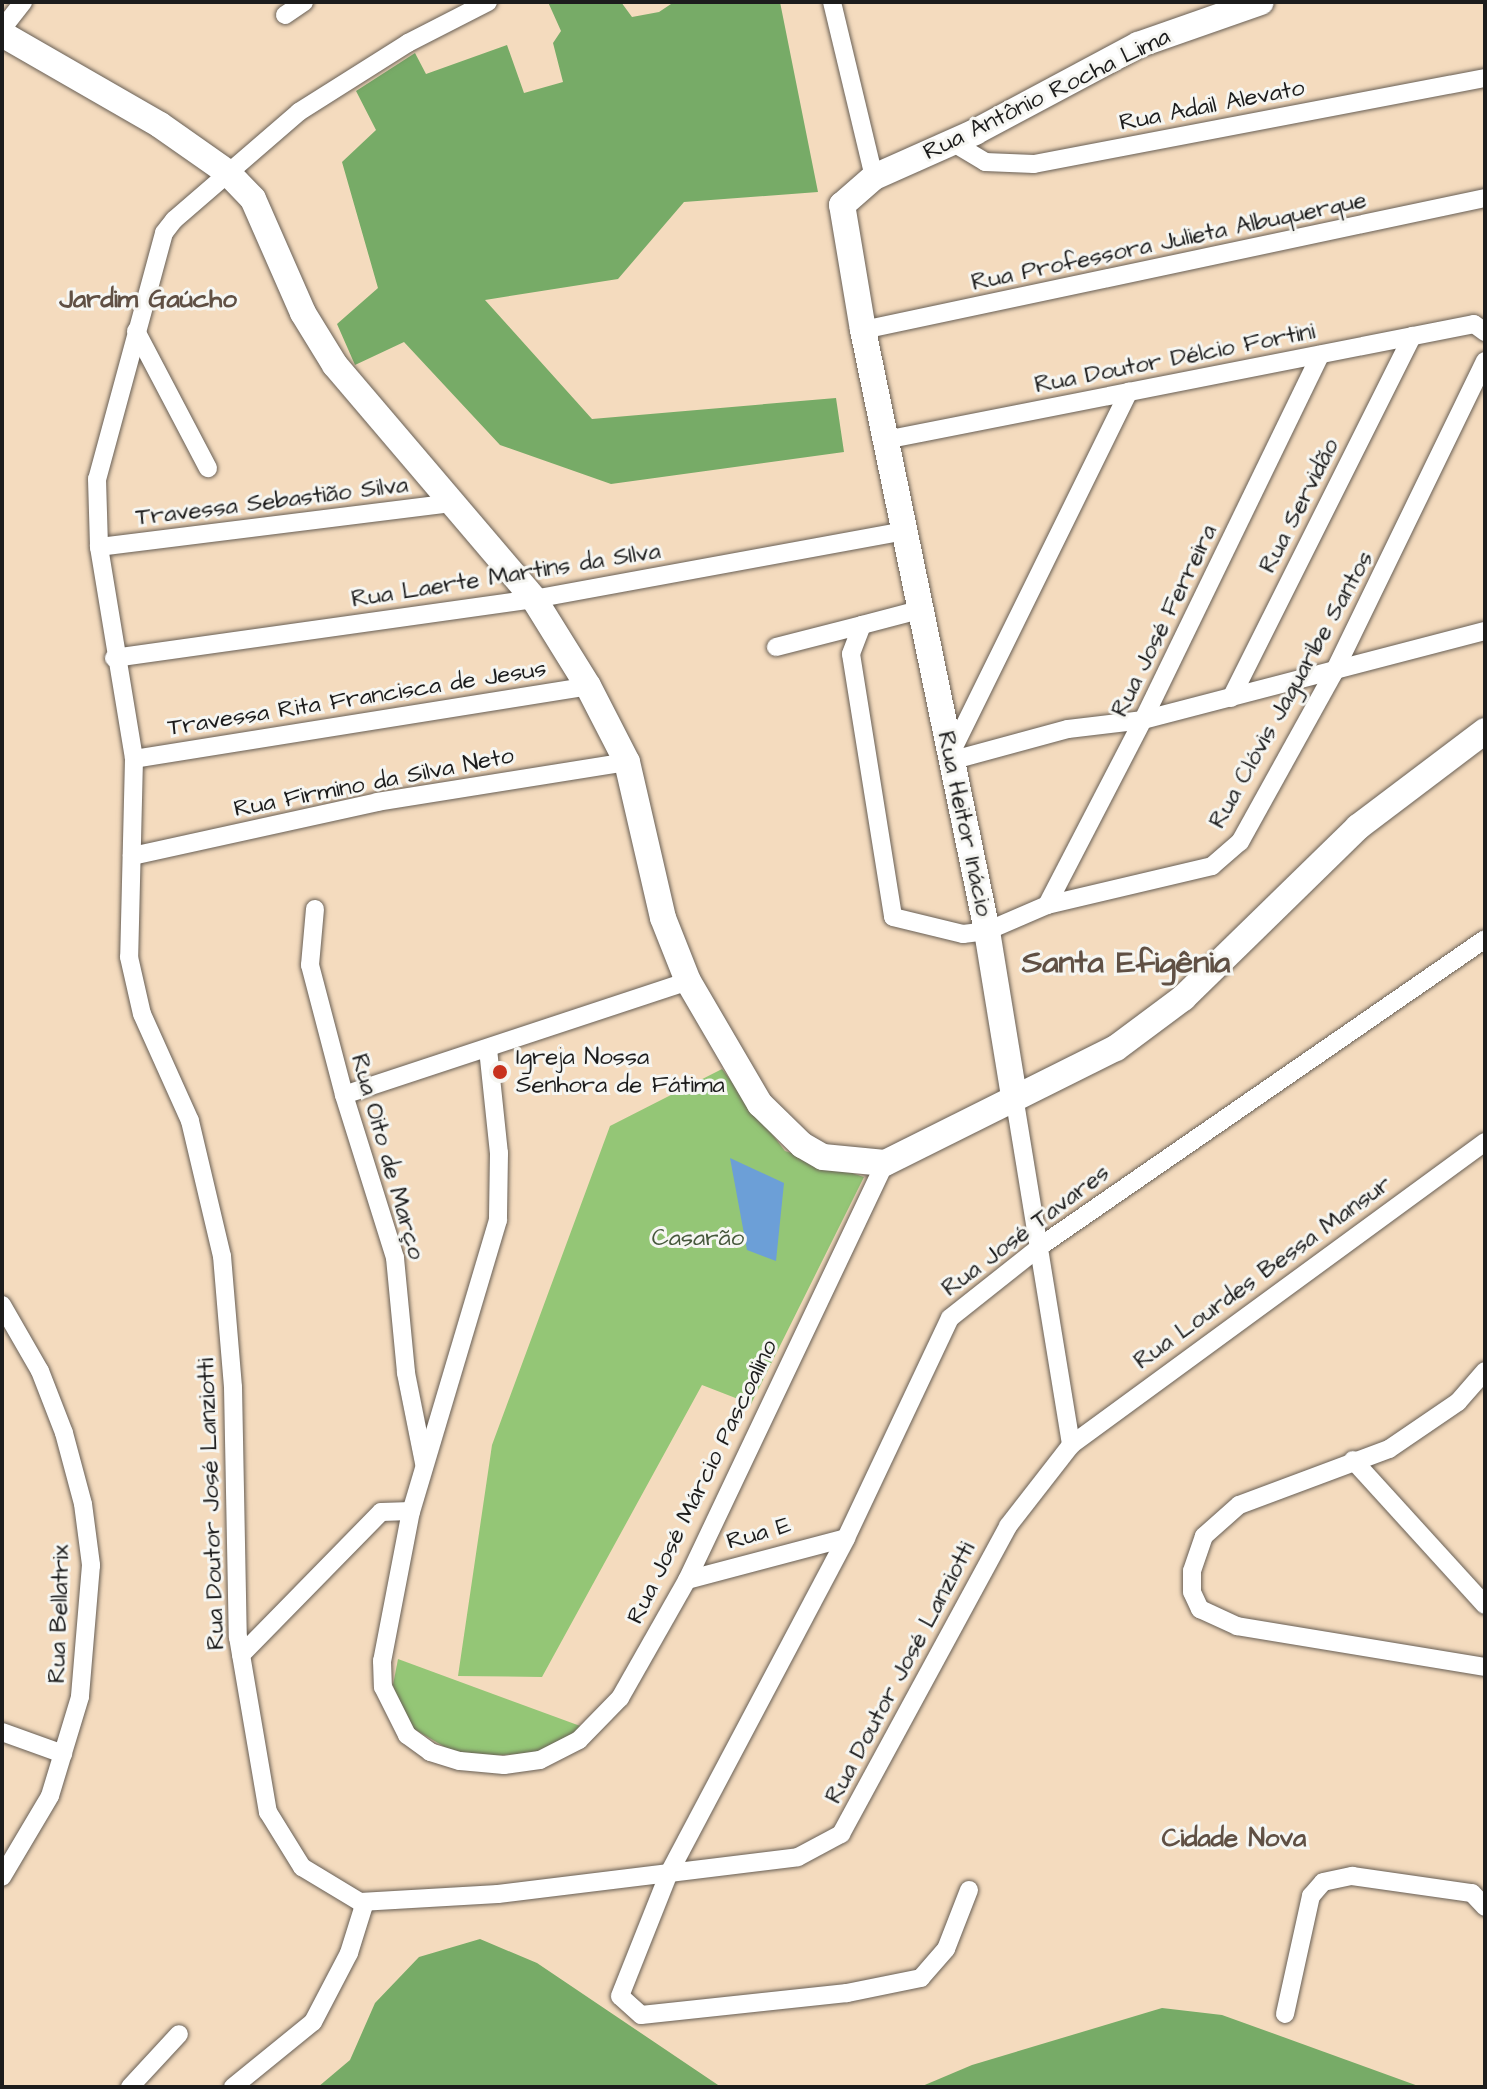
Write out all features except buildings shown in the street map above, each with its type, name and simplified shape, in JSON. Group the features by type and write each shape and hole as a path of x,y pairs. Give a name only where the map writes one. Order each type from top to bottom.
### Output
{"street":[{"path":"23,2 2,32 115,97 227,172 262,216 303,313 335,365 534,599 588,686 627,762 663,918 688,981 760,1104 802,1145 846,1163 885,1163 1014,1096 1116,1048 1183,998 1358,827 1485,731"},
{"path":"285,15 304,2"},
{"name":"Rua Doutor José Lanziotti","path":"488,2 408,43 299,112 227,172 164,233 97,479 99,547 114,658 134,759 129,957 142,1014 190,1121 222,1256 233,1387 241,1655 268,1812 283,1843 302,1867 365,1902 498,1894 798,1857 841,1834 1008,1526 1071,1445"},
{"path":"832,2 874,177"},
{"name":"Rua Antônio Rocha Lima","path":"842,205 874,177 952,142 1138,45 1253,3"},
{"name":"Rua Adail Alevato","path":"952,142 985,162 1034,164 1485,78"},
{"name":"Rua Professora Julieta Albuquerque","path":"863,330 1485,198"},
{"name":"Rua Heitor Inácio","path":"842,205 863,330 949,759 987,931 1042,1245 1059,1391 1071,1445"},
{"name":"Rua Doutor Délcio Fortini","path":"885,440 1412,336 1480,328"},
{"path":"136,331 208,468"},
{"name":"Rua Servidão","path":"1231,698 1412,336"},
{"name":"Rua José Ferreira","path":"1047,905 1143,720 1320,355"},
{"name":"Rua Clóvis Jaguaribe Santos","path":"862,625 851,654 893,917 963,934 987,931 1047,905 1212,866 1240,842 1333,674 1485,361"},
{"path":"949,759 1129,392"},
{"name":"Travessa Sebastião Silva","path":"99,547 269,530 452,503"},
{"name":"Rua Laerte Martins da SIlva","path":"114,658 534,599 905,531"},
{"path":"776,647 919,610"},
{"path":"949,759 1068,729 1143,720 1333,674 1485,631"},
{"name":"Travessa Rita Francisca de Jesus","path":"134,759 588,686"},
{"name":"Rua Firmino da Silva Neto","path":"132,856 377,802 627,762"},
{"name":"Rua Oito de Março","path":"315,909 310,965 344,1095 395,1258 406,1373 425,1468"},
{"name":"Rua José Tavares","path":"969,1890 946,1949 921,1978 847,1993 641,2015 620,1996 669,1873 846,1538 950,1318 1042,1245 1485,939"},
{"path":"344,1095 688,981"},
{"name":"Rua José Márcio Pascoalino","path":"488,1049 499,1153 498,1220 411,1511 382,1661 383,1687 407,1735 430,1752 460,1761 504,1765 540,1760 579,1740 620,1698 687,1580 885,1163"},
{"name":"Rua Lourdes Bessa Mansur","path":"1071,1445 1485,1142"},
{"name":"Rua Bellatrix","path":"2,1305 40,1371 83,1504 91,1565 80,1697 50,1796 2,1877"},
{"path":"1485,1371 1477,1385 1444,1413 1389,1449 1239,1505 1204,1536 1192,1571 1192,1592 1200,1609 1237,1626 1485,1667"},
{"path":"1353,1460 1485,1605"},
{"path":"241,1655 381,1512 411,1511"},
{"name":"Rua E","path":"687,1580 846,1538"},
{"path":"2,1732 63,1754"},
{"path":"1285,2014 1311,1896 1323,1882 1352,1876 1472,1893 1485,1907"},
{"path":"233,2087 313,2022 349,1953 365,1902"},
{"path":"130,2087 179,2034"}],"green space":[{"path":"548,2 621,2 632,17 659,12 674,2 780,2 818,192 684,202 618,279 485,300 592,419 836,398 844,452 611,484 500,445 404,342 355,365 337,324 378,288 342,162 376,130 356,91 415,53 426,74 507,45 524,93 563,82 553,43 561,31"},
{"name":"Casarão","path":"722,1069 785,1151 864,1177 751,1404 702,1385 542,1677 458,1676 492,1445 610,1126"},
{"path":"398,1659 583,1727 542,1753 462,1757 414,1729 399,1707 393,1685"},
{"path":"480,1939 537,1963 721,2087 318,2087 350,2060 375,2003 419,1957"},
{"path":"1162,2008 1222,2015 1421,2087 920,2087 972,2065"}],"water":[{"path":"730,1158 784,1183 776,1261 747,1250"}],"place":[{"name":"Igreja Nossa Senhora de Fátima","path":"500,1072"}],"district":[{"name":"Jardim Gaúcho","path":"148,300"},
{"name":"Santa Efigênia","path":"1126,963"},
{"name":"Cidade Nova","path":"1234,1839"}]}
